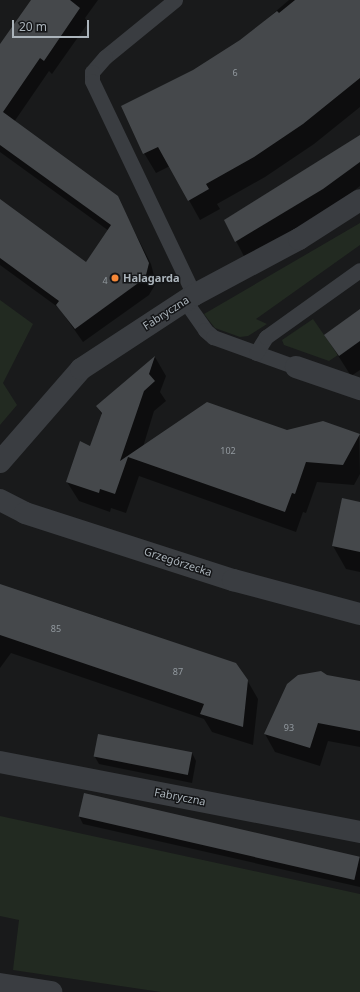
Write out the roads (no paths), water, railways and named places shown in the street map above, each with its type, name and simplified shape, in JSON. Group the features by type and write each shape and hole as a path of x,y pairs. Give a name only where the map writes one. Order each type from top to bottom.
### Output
{"street":[{"name":"Fabryczna","path":"0,462 81,369 189,298 305,236 360,200"},
{"path":"296,367 360,389"},
{"name":"Grzegórzecka","path":"0,500 25,513 233,580 360,614"},
{"name":"Fabryczna","path":"0,762 360,832"},
{"path":"0,984 51,992"}],"lane":[{"path":"175,0 104,57 92,72 92,81 189,298 205,330 213,337 296,367"},
{"path":"256,353 266,337 360,270"}],"place":[{"name":"Halagarda","path":"115,278"}]}
